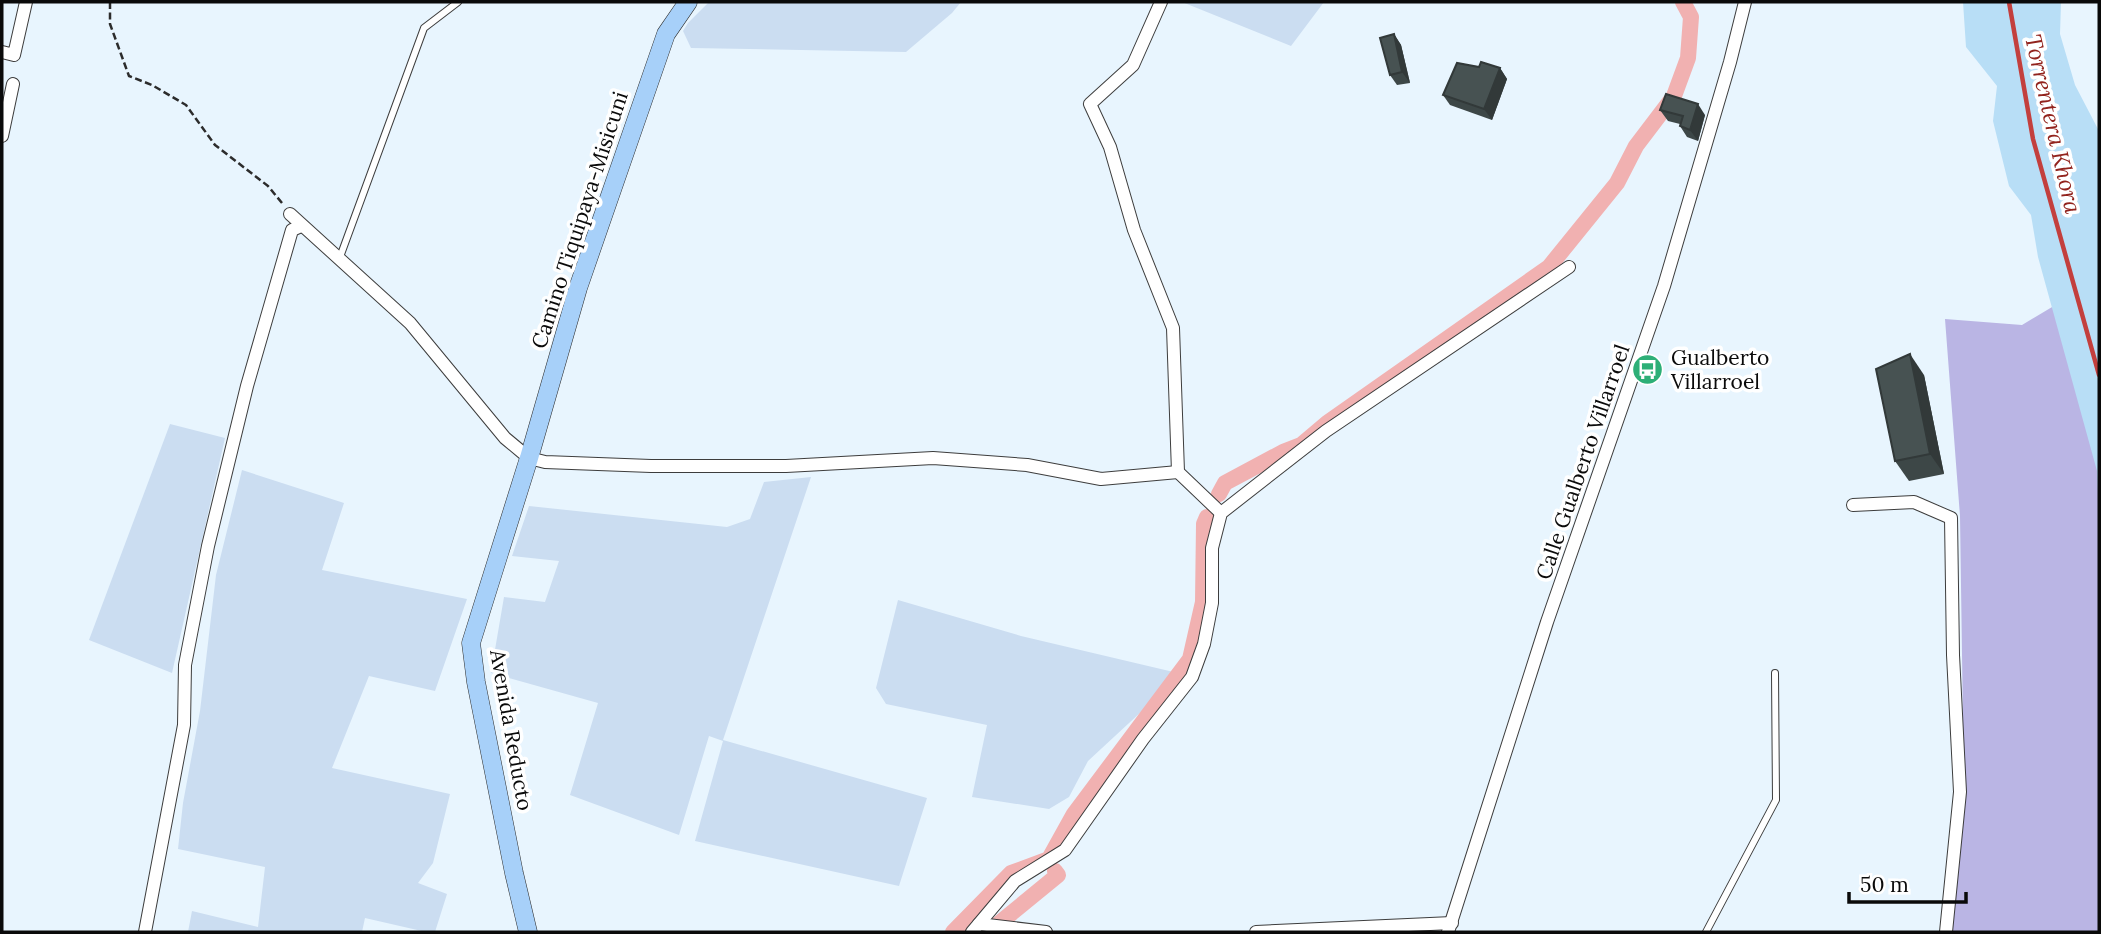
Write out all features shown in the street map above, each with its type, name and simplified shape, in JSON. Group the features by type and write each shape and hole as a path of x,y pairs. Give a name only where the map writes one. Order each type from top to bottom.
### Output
{"main road":[{"name":"Camino Tiquipaya-Misicuni","path":"529,458 578,288 666,34 688,2"},
{"name":"Avenida Reducto","path":"528,932 514,873 471,643 529,458"}],"street":[{"path":"2,52 14,55 26,2"},
{"path":"1161,2 1133,65 1090,104 1110,146 1134,230 1173,328 1178,472 1221,513"},
{"name":"Calle Gualberto Villarroel","path":"1450,927 1547,622 1664,286 1745,2"},
{"path":"2,136 13,84"},
{"path":"290,214 410,323 505,438 529,458 545,462 638,466 786,466 933,458 1027,465 1101,479 1178,472"},
{"path":"145,932 184,725 185,665 208,546 247,387 292,230 301,226"},
{"path":"975,928 1015,881 1065,850 1143,739 1192,677 1204,644 1212,603 1212,548 1221,513 1326,431 1569,267"},
{"path":"1853,505 1914,502 1951,518 1959,792 1946,932"},
{"path":"1256,932 1450,927"},
{"path":"975,928 1046,932"}],"lane":[{"path":"340,257 424,28 458,2"},
{"path":"1706,932 1776,800 1775,673"}],"path":[{"path":"110,2 110,24 129,76 152,85 186,105 215,145 268,186 290,214"}],"shaded area":[{"path":"709,2 961,2 906,52 691,48 683,31"},
{"path":"1182,2 1324,2 1291,46"},
{"path":"2099,279 2099,932 1950,932 1964,791 1960,516 1945,319 2022,325"},
{"path":"170,424 225,438 172,673 89,640"},
{"path":"242,470 344,503 322,570 467,599 435,691 369,676 332,768 450,794 433,863 418,883 447,894 435,932 365,918 362,932 188,932 192,911 258,927 265,867 178,849 183,803 200,711 216,575"},
{"path":"811,477 723,740 927,798 899,886 695,841 723,741 709,736 679,835 570,795 598,703 491,673 504,597 545,602 559,561 512,556 529,506 727,527 750,519 764,482"},
{"path":"898,600 1021,636 1182,674 1088,761 1069,797 1049,809 972,797 987,725 886,704 876,688"}],"sand":[{"name":"Torrentera Khora","path":"1963,2 2061,2 2060,34 2075,85 2099,131 2099,516 2097,471 2038,257 2031,215 2009,186 1993,121 1997,86 1966,47"}],"building":[{"path":"1394,34 1402,72 1390,75 1380,38"},
{"path":"1481,62 1500,68 1484,109 1443,95 1457,63 1479,67"},
{"path":"1666,94 1698,104 1690,130 1680,126 1683,116 1660,110"},
{"path":"1910,354 1930,454 1895,461 1876,369"}],"waterway":[{"path":"1219,494 1225,483 1301,445 1327,423 1549,267 1617,183 1636,146 1674,96 1688,58 1691,17 1683,2"},
{"name":"Torrentera Khora","path":"2009,2 2033,139 2099,375"},
{"path":"953,932 1011,873 1049,859 1074,814 1190,659 1203,602 1204,524 1207,517"},
{"path":"997,925 1058,875 1055,871"}],"place":[{"name":"Gualberto Villarroel","path":"1648,370"}]}
